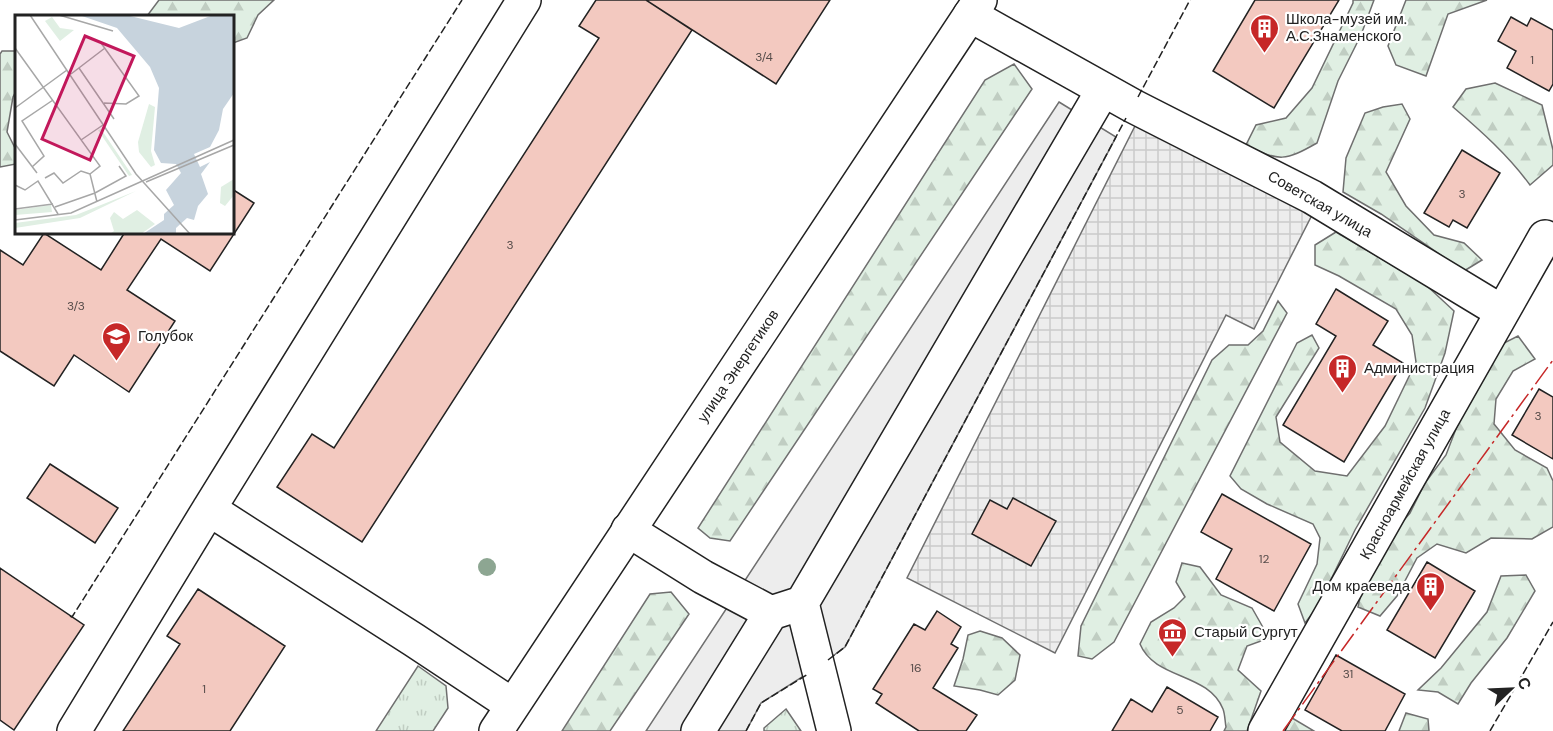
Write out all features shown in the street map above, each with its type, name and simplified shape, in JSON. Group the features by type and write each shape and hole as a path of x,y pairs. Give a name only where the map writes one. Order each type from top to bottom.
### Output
{"street":[{"path":"74,731 524,0"},
{"name":"Советская улица","path":"975,7 1103,90 1312,197 1502,312"},
{"name":"улица Энергетиков","path":"504,718 975,7"},
{"path":"698,731 771,613 802,603 1103,90"},
{"name":"Красноармейская улица","path":"1265,731 1545,237"},
{"path":"209,509 414,640 504,718"},
{"path":"628,531 703,577 771,613"},
{"path":"802,603 834,731"}],"green space":[{"path":"159,0 274,0 258,15 247,38 234,43 234,15 148,15"},
{"path":"1353,0 1374,0 1361,35 1338,81 1317,143 1297,153 1282,157 1275,157 1246,145 1256,125 1286,118 1312,88"},
{"path":"1406,0 1487,0 1448,14 1426,76 1396,65 1388,46"},
{"path":"2,51 15,51 15,93 7,132 15,148 15,164 0,167 0,54"},
{"path":"1014,64 1032,89 730,541 710,538 698,528 985,80"},
{"path":"1495,83 1542,105 1553,150 1553,165 1530,185 1503,153 1453,107 1466,89"},
{"path":"1402,104 1410,119 1386,172 1406,206 1434,235 1464,243 1482,260 1464,271 1381,214 1343,192 1346,158 1365,113"},
{"path":"1336,232 1426,285 1454,311 1445,353 1425,408 1355,530 1318,606 1305,623 1298,604 1317,564 1320,538 1313,524 1267,504 1241,489 1230,476 1297,343 1312,335 1319,348 1276,417 1280,442 1315,471 1347,476 1385,426 1416,362 1412,335 1396,309 1315,265 1315,245"},
{"path":"1278,301 1287,313 1114,642 1092,659 1078,656 1081,626 1212,360 1229,345 1248,345 1263,331"},
{"path":"1518,336 1535,359 1513,371 1496,399 1494,424 1515,450 1547,468 1553,481 1553,527 1532,539 1491,538 1466,553 1437,544 1417,558 1397,596 1380,616 1358,607 1362,589 1391,535 1410,513 1425,483 1446,455 1459,421 1500,345"},
{"path":"1182,563 1200,567 1221,595 1252,608 1269,638 1247,646 1238,670 1261,691 1247,731 1224,731 1226,727 1224,711 1216,697 1206,688 1157,664 1147,656 1140,644 1151,622 1174,608 1185,597 1176,582"},
{"path":"1526,575 1535,591 1507,638 1471,683 1458,704 1438,692 1418,690 1441,668 1487,612 1501,576"},
{"path":"671,592 689,614 610,731 562,731 650,594"},
{"path":"980,631 1002,638 1020,655 1015,680 998,695 954,686 968,635"},
{"path":"418,666 446,686 448,708 433,731 376,731"},
{"path":"786,709 801,731 764,731 764,728"},
{"path":"1406,713 1428,719 1429,731 1399,731"},
{"path":"1287,715 1314,731 1279,731"}],"shaded area":[{"path":"1059,102 1116,137 845,647 761,703 746,731 646,731"},
{"path":"1136,124 1313,213 1254,329 1226,315 1055,653 907,578"}],"building":[{"path":"596,0 646,0 692,30 362,542 277,487 312,434 334,448 599,38 579,26"},
{"path":"646,0 830,0 776,84"},
{"name":"Школа-музей им. А.С.Знаменского","path":"1255,0 1339,0 1274,108 1213,71"},
{"path":"1511,17 1527,26 1531,18 1553,30 1553,84 1549,91 1507,68 1516,51 1498,41"},
{"path":"1462,150 1500,173 1467,228 1453,220 1449,227 1424,213"},
{"path":"234,190 254,203 234,234"},
{"path":"46,234 101,270 124,234 234,234 210,271 161,239 127,290 175,321 129,392 74,355 54,386 0,351 0,250 23,265"},
{"name":"Администрация","path":"1336,289 1388,321 1373,345 1403,363 1344,462 1283,425 1336,336 1316,324"},
{"path":"1539,389 1553,397 1553,459 1512,435"},
{"path":"50,464 118,508 95,543 27,498"},
{"path":"1222,494 1311,544 1274,611 1216,579 1232,549 1201,532"},
{"path":"1013,498 1056,521 1031,566 972,534 990,500 1007,509"},
{"name":"Дом краеведа","path":"1427,562 1475,591 1435,658 1387,630"},
{"path":"0,568 84,625 14,730 0,720"},
{"path":"198,589 285,646 230,731 123,731 180,644 167,636"},
{"path":"937,611 961,627 951,644 958,648 933,688 977,715 966,731 919,731 876,703 882,694 873,689 914,624 925,630"},
{"path":"1336,655 1405,694 1385,731 1342,731 1305,710"},
{"path":"1167,687 1218,717 1210,731 1112,731 1131,699 1152,712"}],"fence":[{"path":"70,616 72,617 462,0"},
{"path":"1138,97 1190,0"},
{"path":"828,660 845,647 1126,118"},
{"path":"1490,731 1553,622"},
{"path":"746,731 761,703 808,674"}],"power":[{"path":"1283,731 1553,360"}],"place":[{"name":"Школа-музей им. А.С.Знаменского","path":"1265,54"},
{"name":"Голубок","path":"117,362"},
{"name":"Администрация","path":"1343,394"},
{"name":"Дом краеведа","path":"1431,612"},
{"name":"Старый Сургут","path":"1173,658"}]}
